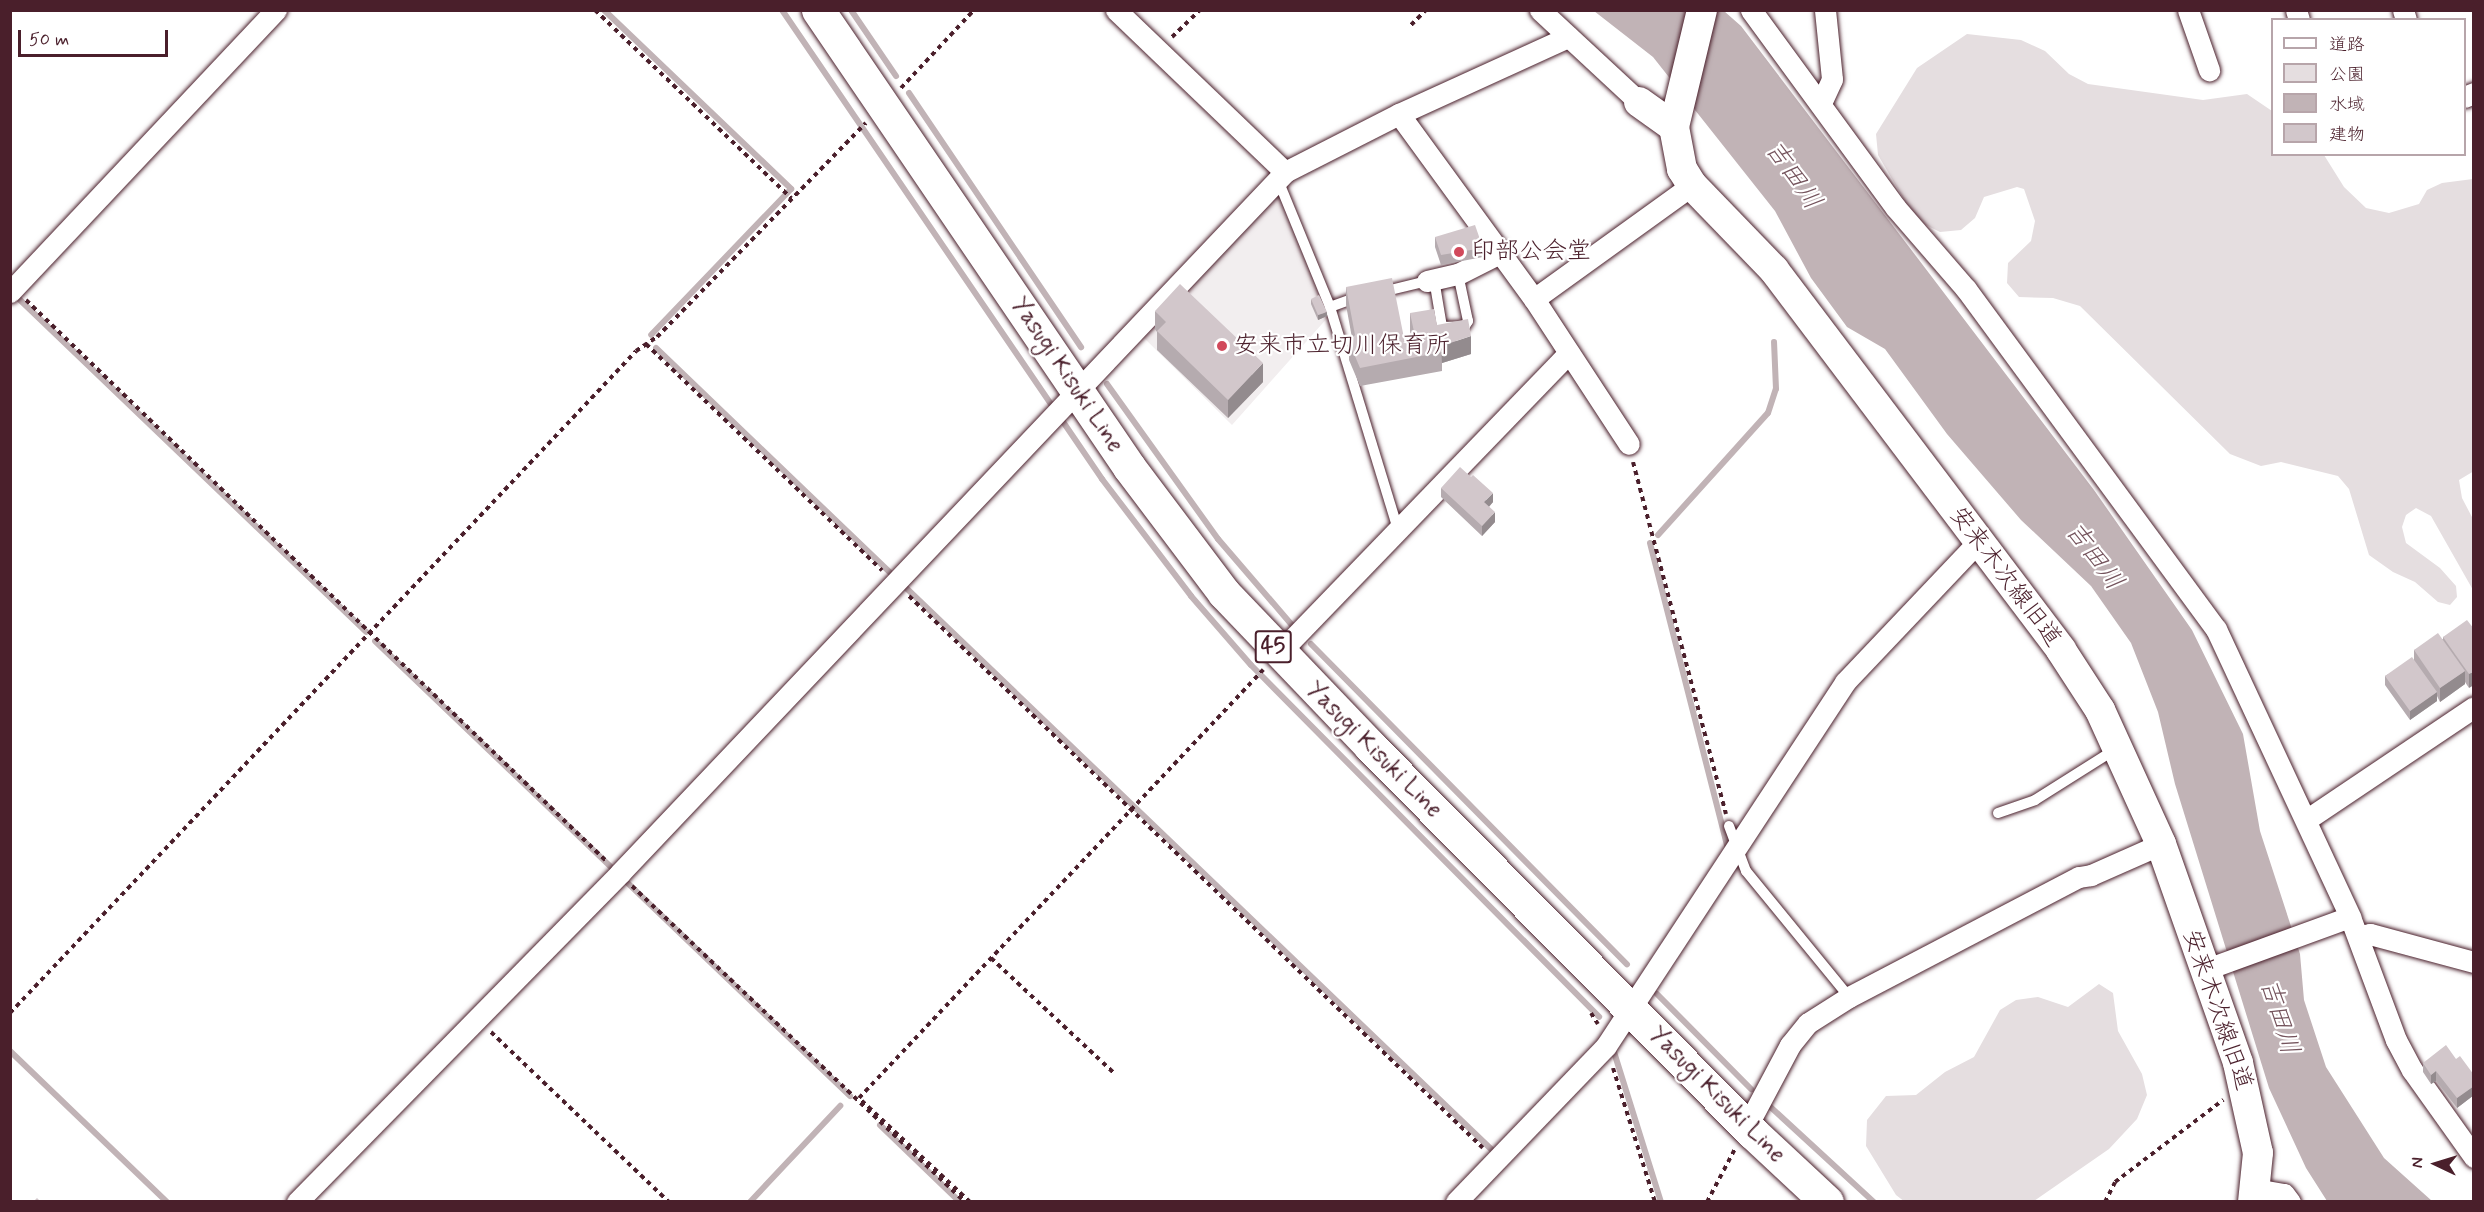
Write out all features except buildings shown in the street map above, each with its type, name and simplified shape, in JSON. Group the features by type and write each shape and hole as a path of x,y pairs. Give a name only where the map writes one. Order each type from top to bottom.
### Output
{"main road":[{"name":"Yasugi Kisuki Line","path":"818,10 1077,390 1190,549 1279,653 1632,1011 1827,1202"}],"street":[{"path":"12,290 276,10"},
{"path":"1116,10 1282,176"},
{"path":"1540,10 1639,102 1675,123"},
{"name":"安来木次線旧道","path":"1702,10 1675,123 1682,170 1692,185 1774,270 2061,650 2119,747 2212,967 2244,1086 2258,1153 2254,1195"},
{"path":"1751,10 1924,243 1966,290 2216,629 2306,820 2396,1040 2412,1070 2474,1157"},
{"path":"1821,103 1832,79 1826,10"},
{"path":"2188,10 2209,70"},
{"path":"297,1202 620,873 1282,176 1399,114 1568,37"},
{"path":"1399,114 1534,299 1629,444"},
{"path":"1534,299 1692,185"},
{"path":"1430,280 1458,274 1500,253"},
{"path":"1279,653 1569,353"},
{"path":"1456,1202 1606,1046 1632,1011 1845,682 1978,542"},
{"path":"2306,820 2468,715"},
{"path":"1747,1126 1801,1029 1849,997 2079,877 2091,875 2161,844"},
{"path":"2212,967 2349,924 2370,934 2474,962"},
{"path":"2254,1195 2284,1194 2290,1202"}],"lane":[{"path":"1282,176 1330,307 1398,530"},
{"path":"1330,307 1430,280 1443,327 1465,326 1468,321 1458,274"},
{"path":"1998,813 2035,800 2119,747"},
{"path":"1730,826 1736,851 1746,871 1849,997"}],"path":[{"path":"595,10 788,195"},
{"path":"883,106 974,10"},
{"path":"1157,50 1200,10"},
{"path":"1411,25 1426,10"},
{"path":"10,1013 636,351 657,337 788,195 844,146"},
{"path":"12,290 964,1202"},
{"path":"1629,444 1730,826"},
{"path":"970,1202 859,1098 1279,653"},
{"path":"1131,809 1496,1161"},
{"path":"991,958 1114,1073"},
{"path":"478,1019 669,1202"},
{"path":"1612,1063 1655,1202"},
{"path":"2105,1202 2115,1182 2244,1086"},
{"path":"1707,1202 1747,1126"}],"shaded area":[{"path":"1281,190 1330,315 1232,425 1141,335"}],"green space":[{"path":"1967,34 2021,40 2045,51 2069,74 2088,84 2203,100 2247,94 2271,110 2271,156 2325,156 2344,187 2366,208 2389,213 2419,204 2427,190 2442,183 2473,179 2474,471 2459,480 2462,498 2473,519 2473,590 2431,516 2416,508 2406,515 2402,527 2406,543 2440,568 2456,586 2457,597 2450,605 2438,602 2415,582 2393,572 2369,555 2349,489 2338,476 2281,462 2261,466 2230,454 2080,306 2053,298 2019,297 2007,283 2008,263 2031,241 2035,221 2024,189 2017,187 1984,197 1975,218 1961,230 1940,232 1916,220 1878,155 1876,134 1917,68"},
{"path":"2099,984 2113,993 2118,1031 2142,1074 2147,1095 2137,1119 2109,1149 2034,1201 1905,1202 1896,1195 1866,1146 1867,1120 1886,1096 1916,1095 1945,1072 1974,1057 2000,1010 2016,1000 2038,997 2068,1007"}],"water":[{"name":"吉田川","path":"1594,11 1724,11 1741,26 2094,490 2192,630 2243,734 2260,831 2300,954 2304,1000 2326,1067 2384,1158 2432,1201 2327,1201 2306,1168 2269,1088 2175,784 2158,712 2131,643 2091,586 2021,520 1947,434 1885,349 1847,327 1811,278 1775,211 1653,57"}],"waterway":[{"path":"604,10 791,189 651,335"},
{"path":"782,10 1102,479 1191,596 1251,665 1599,1017"},
{"path":"851,10 896,76"},
{"path":"909,93 1081,347"},
{"path":"19,299 366,632"},
{"path":"1658,535 1768,413 1776,389 1774,342"},
{"path":"656,348 1493,1151"},
{"path":"1107,384 1218,539 1292,625"},
{"path":"1650,543 1727,846"},
{"path":"375,641 850,1096"},
{"path":"1311,644 1627,965"},
{"path":"1657,994 1751,1089"},
{"path":"10,1051 167,1202"},
{"path":"1614,1052 1661,1202"},
{"path":"1764,1101 1874,1202"},
{"path":"750,1202 840,1106"},
{"path":"880,1125 960,1202"}],"place":[{"name":"印部公会堂","path":"1459,252"},
{"name":"安来市立切川保育所","path":"1222,346"}]}
